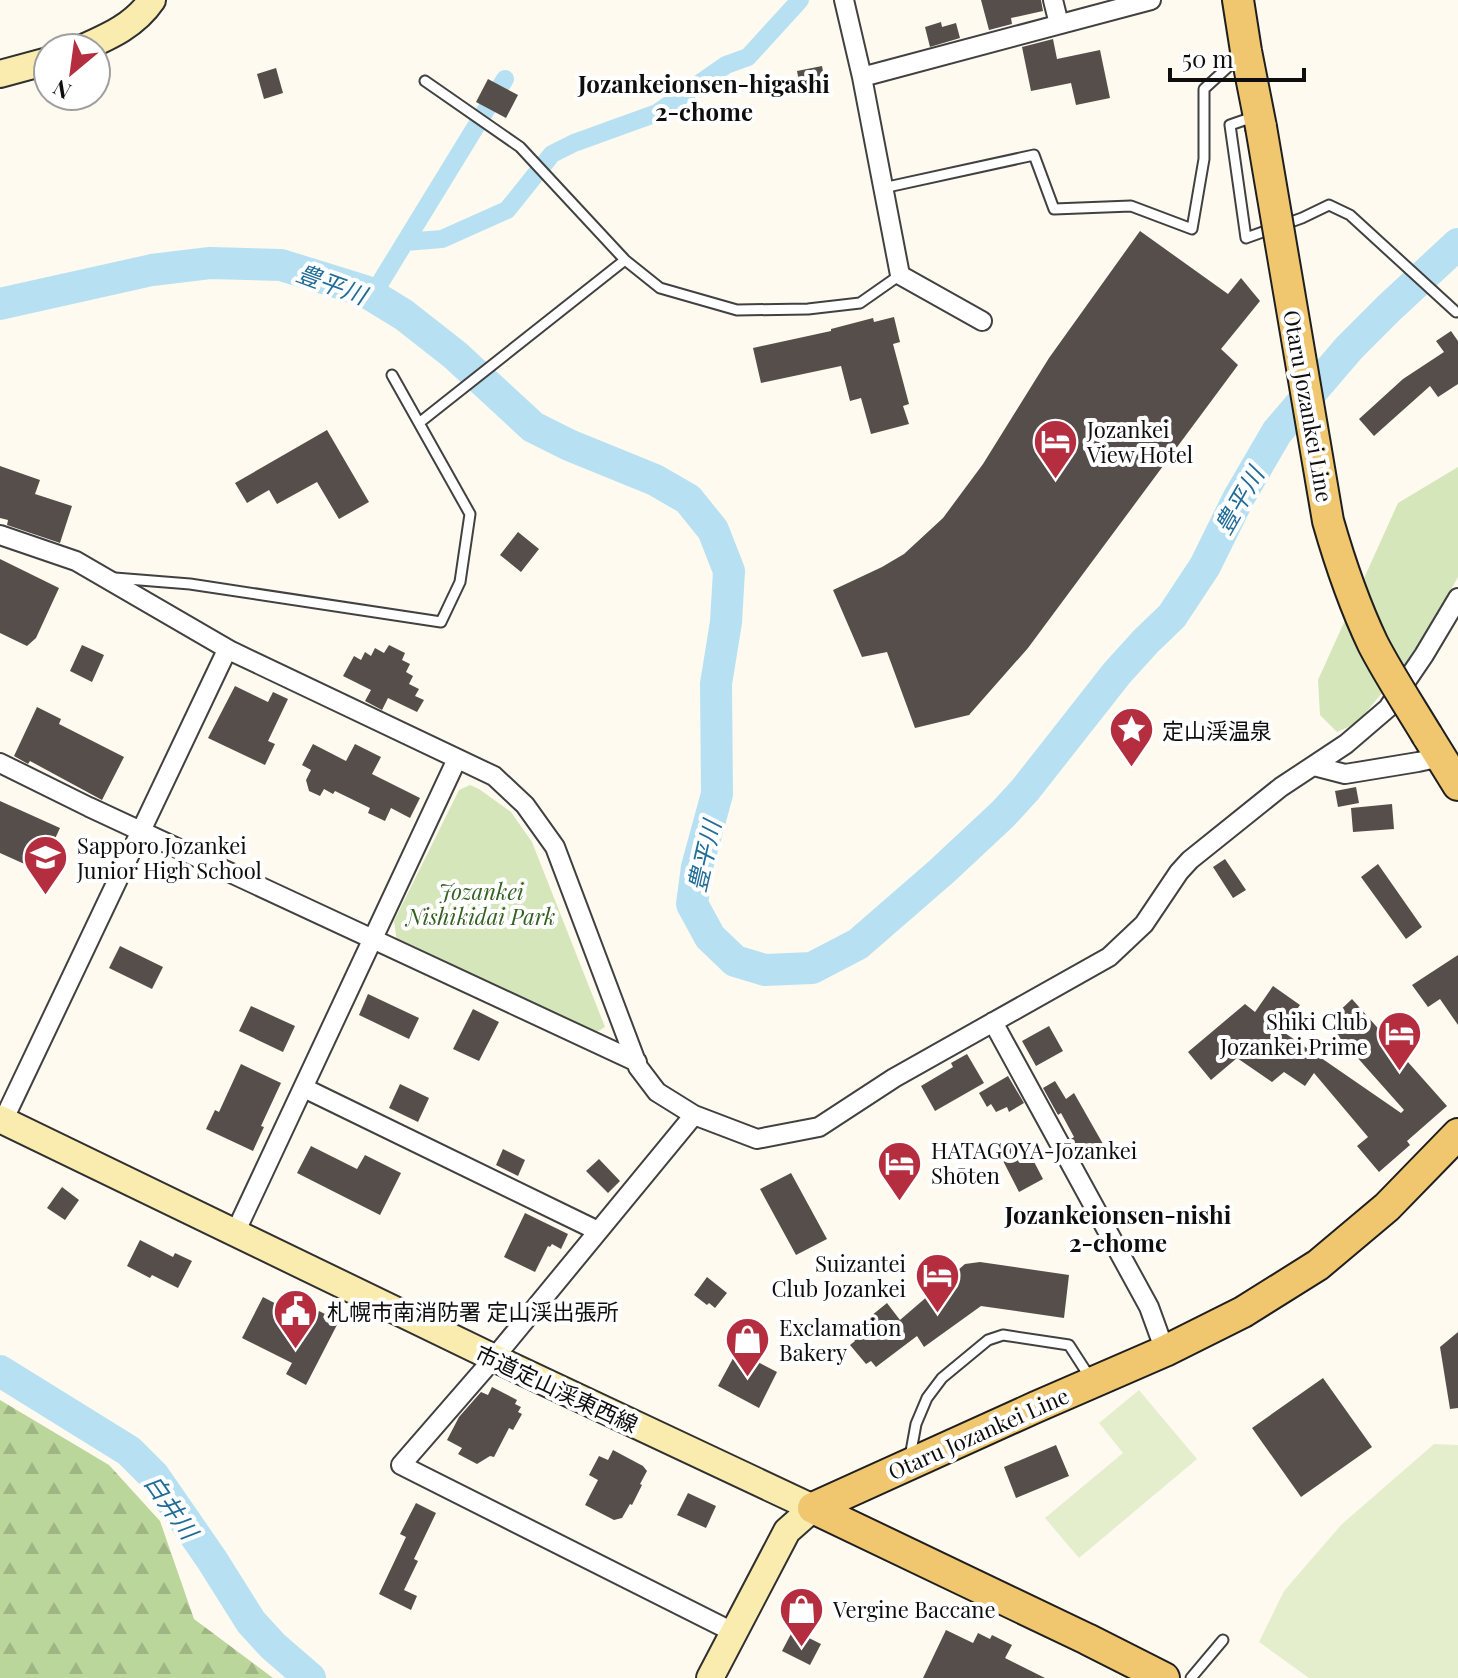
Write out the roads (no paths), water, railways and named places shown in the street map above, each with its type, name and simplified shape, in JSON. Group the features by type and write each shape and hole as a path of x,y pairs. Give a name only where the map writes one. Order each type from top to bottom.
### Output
{"main road":[{"name":"Otaru Jozankei Line","path":"1238,0 1335,547 1373,644 1458,785"},
{"name":"Otaru Jozankei Line","path":"813,1508 1165,1351 1243,1312 1318,1265 1387,1207 1458,1134"},
{"path":"813,1508 1164,1678"}],"street":[{"path":"112,35 135,21 152,0"},
{"path":"844,0 900,275 982,321"},
{"path":"1053,0 1059,24"},
{"path":"862,77 1151,0"},
{"path":"0,74 32,65"},
{"path":"0,535 76,561 227,650 494,776 525,805 555,847 637,1062 657,1092 694,1115 757,1139 819,1127 894,1078 1109,957 1144,924 1190,860 1281,787 1346,744 1388,708 1458,598"},
{"path":"1,1120 227,650"},
{"path":"1314,766 1345,774 1418,762 1434,746"},
{"path":"235,1233 457,759"},
{"path":"0,763 141,832 637,1062"},
{"path":"993,1022 1149,1307 1165,1351"},
{"path":"304,1088 598,1231"},
{"path":"694,1115 494,1358 401,1465 733,1632"},
{"name":"市道定山渓東西線","path":"1,1120 813,1508"},
{"path":"710,1678 787,1531 813,1508"}],"lane":[{"path":"883,188 1034,155 1054,209 1131,206 1192,229 1204,159 1204,89 1246,51"},
{"path":"425,81 520,147 625,260 660,288 737,310 808,309 860,303 900,275"},
{"path":"1260,121 1230,125 1246,238 1329,205 1350,215 1456,312"},
{"path":"419,423 625,260"},
{"path":"104,577 190,584 441,622 460,582 470,514 392,375"},
{"path":"908,1464 916,1424 927,1398 942,1378 988,1340 1003,1335 1069,1345 1093,1382"},
{"path":"1191,1678 1223,1640"}],"waterway":[{"path":"405,242 442,239 507,210 552,154 657,113 726,65 748,57 800,0"},
{"path":"372,296 505,79"},
{"name":"豊平川","path":"0,304 152,270 210,263 281,265 365,291 404,315 455,355 533,427 655,480 688,499 713,530 729,571 726,622 716,684 717,794 697,867 692,904 710,937 735,961 765,970 812,968 858,944 1003,814 1117,673 1172,616 1205,566 1238,499 1277,432 1349,348 1458,244"},
{"name":"白井川","path":"0,1371 129,1451 154,1476 251,1622 310,1678"}],"place":[{"name":"Jozankei View Hotel","path":"1056,481"},
{"name":"定山渓温泉","path":"1131,769"},
{"name":"Sapporo Jozankei Junior High School","path":"46,897"},
{"name":"Shiki Club Jozankei Prime","path":"1399,1073"},
{"name":"HATAGOYA-Jōzankei Shōten","path":"900,1202"},
{"name":"Suizantei Club Jozankei","path":"937,1315"},
{"name":"札幌市南消防署 定山渓出張所","path":"296,1350"},
{"name":"Exclamation Bakery","path":"748,1379"},
{"name":"Vergine Baccane","path":"802,1648"}],"district":[{"name":"Jozankeionsen-higashi 2-chome","path":"704,97"},
{"name":"Jozankeionsen-nishi 2-chome","path":"1118,1228"}],"park label":[{"name":"Jozankei Nishikidai Park","path":"481,904"}]}
